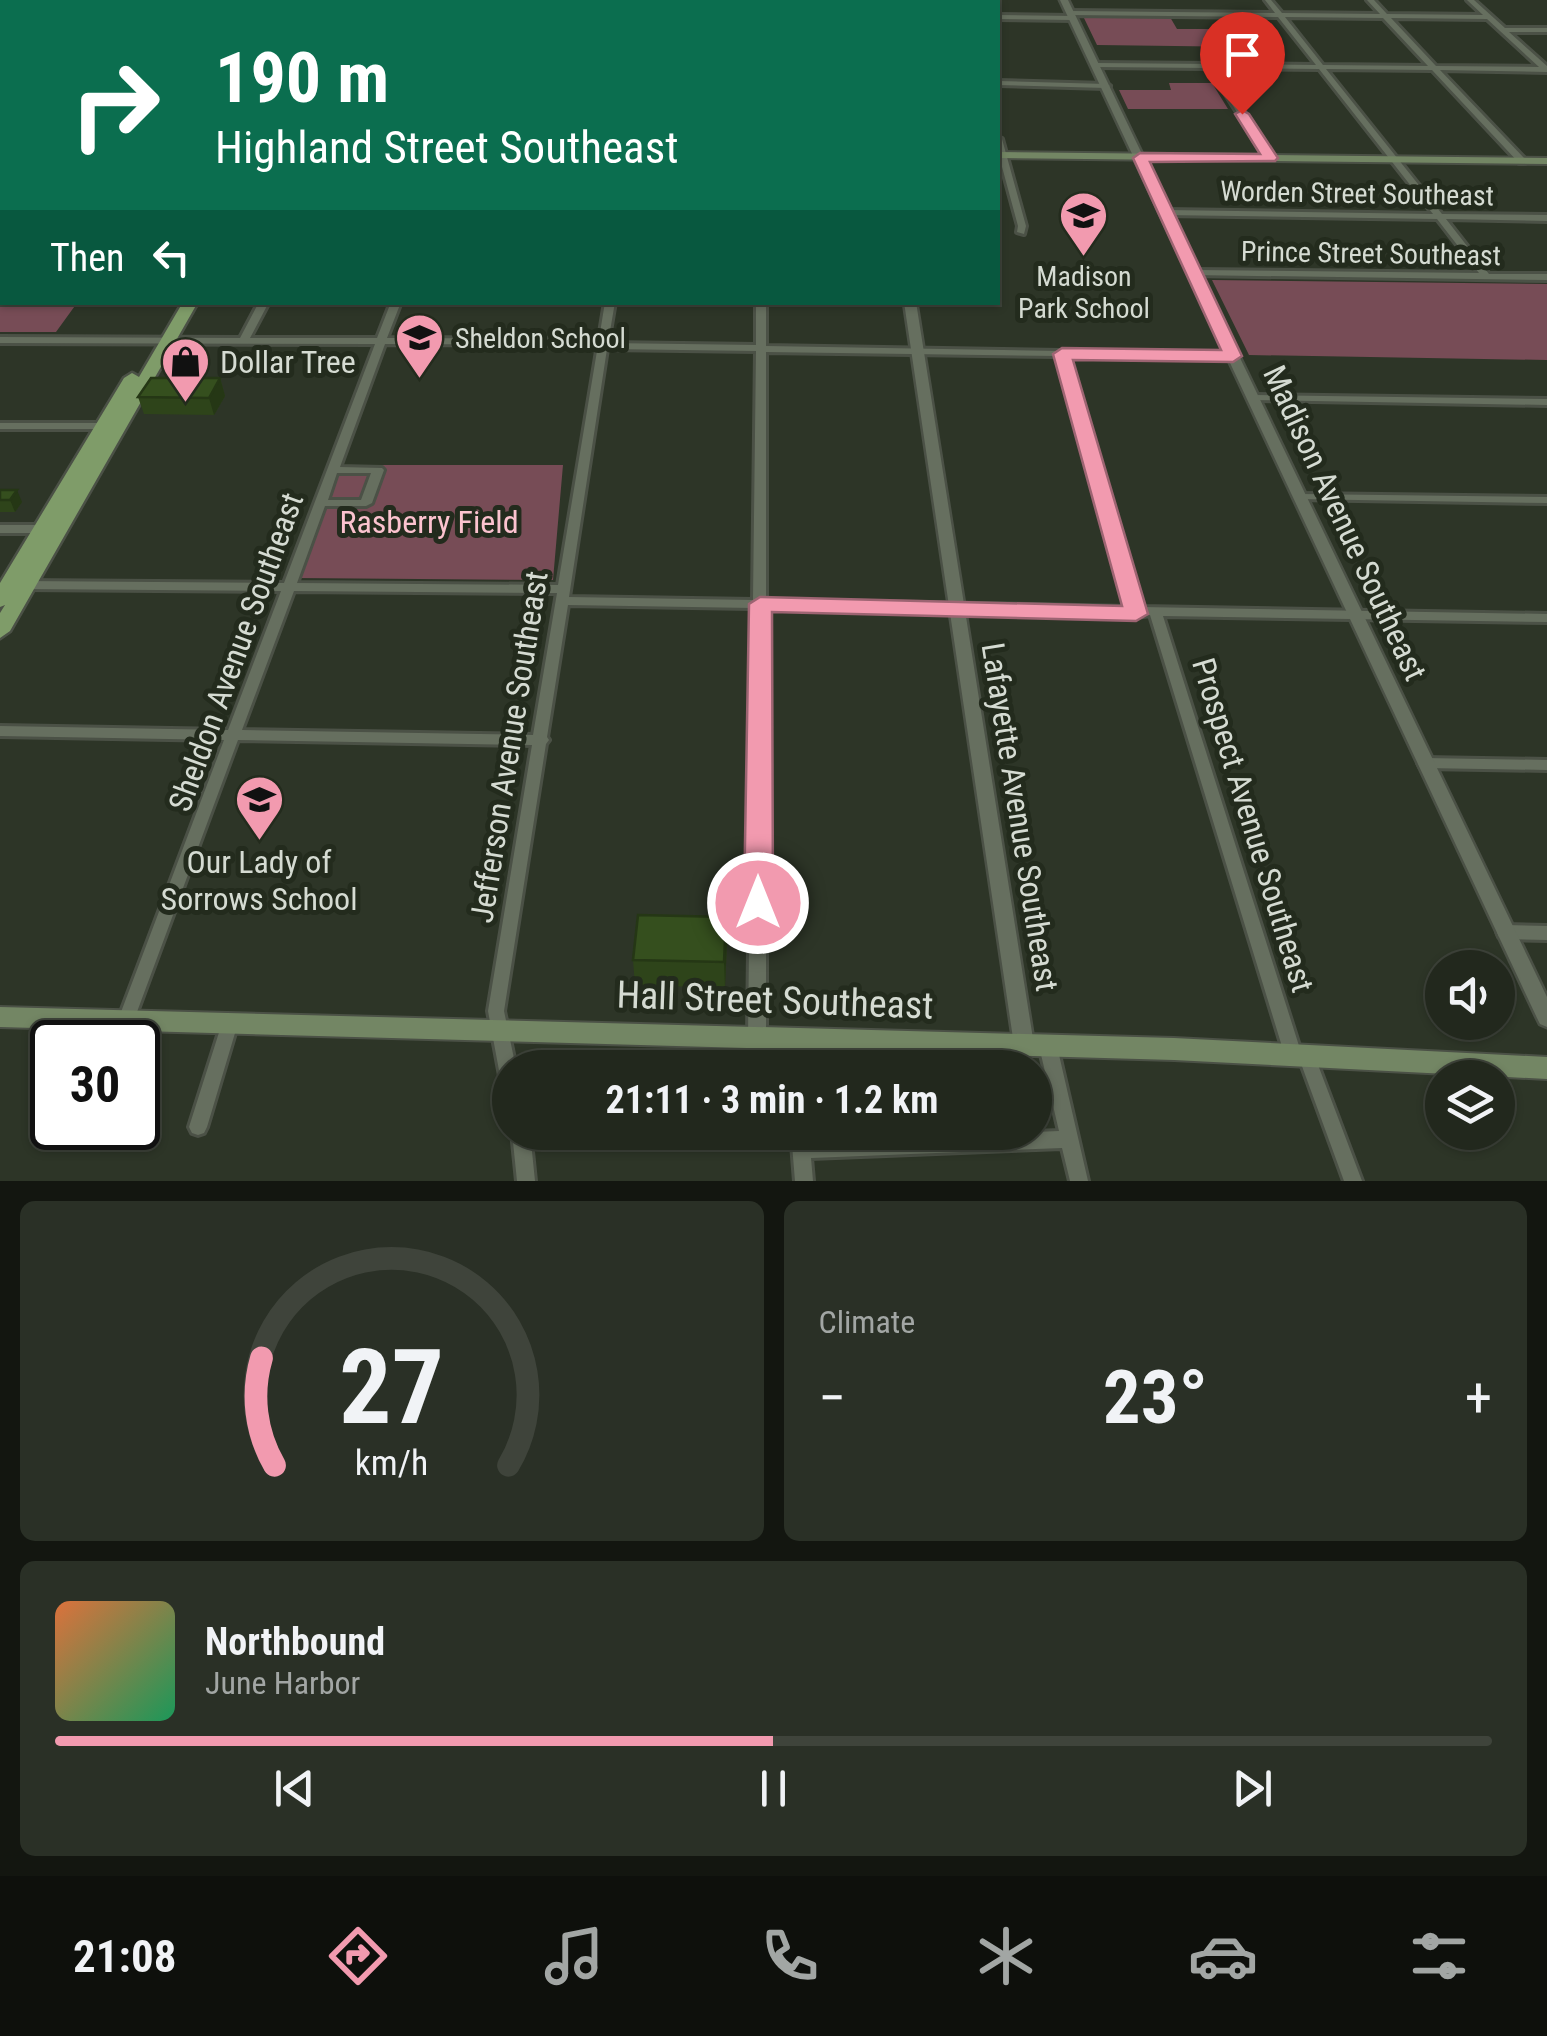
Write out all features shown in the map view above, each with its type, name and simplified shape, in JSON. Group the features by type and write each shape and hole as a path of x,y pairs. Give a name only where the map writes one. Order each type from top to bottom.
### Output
{"main road":[{"path":"1000,155 1547,161"},
{"path":"163,339 176,305"},
{"path":"0,630 12,590 163,339 189,305"},
{"name":"Hall Street Southeast","path":"160,1021 1299,1053 1547,1068"},
{"name":"Hall Street Southeast","path":"2,1022 30,1022"}],"street":[{"name":"Madison Avenue Southeast","path":"1064,0 1547,1018"},
{"path":"1168,0 1177,14"},
{"path":"1268,0 1487,276"},
{"path":"1370,0 1522,161"},
{"path":"1470,0 1547,69"},
{"path":"1000,17 1489,17"},
{"path":"1503,30 1547,30"},
{"path":"1096,65 1547,69"},
{"path":"1211,66 1270,158"},
{"path":"1000,83 1106,86"},
{"path":"1000,155 1021,232"},
{"name":"Worden Street Southeast","path":"1166,213 1547,218"},
{"name":"Prince Street Southeast","path":"1195,273 1547,277"},
{"path":"245,338 262,305"},
{"name":"Sheldon Avenue Southeast","path":"126,1020 395,305"},
{"name":"Jefferson Avenue Southeast","path":"502,1050 496,1010 610,305"},
{"path":"757,1037 761,305"},
{"name":"Lafayette Avenue Southeast","path":"910,305 957,610 1036,1045 1070,1139 1079,1181"},
{"path":"0,340 245,338 1233,356"},
{"path":"1062,354 1136,614"},
{"path":"1254,398 1547,402"},
{"path":"0,426 111,426"},
{"path":"322,504 366,503 378,470 333,470"},
{"path":"1300,497 1547,500"},
{"path":"0,529 51,529"},
{"path":"12,590 292,586 957,610 1547,618"},
{"name":"Prospect Avenue Southeast","path":"1156,614 1299,1053 1353,1181"},
{"path":"0,731 542,740"},
{"path":"1425,763 1547,765"},
{"path":"1505,932 1547,933"},
{"path":"198,1127 230,1024"},
{"path":"792,1038 793,1050"},
{"path":"1052,1139 1070,1139"},
{"path":"523,1150 526,1181"},
{"path":"802,1150 804,1181"}],"green space":[{"path":"1083,16 1170,17 1177,29 1239,29 1251,47 1097,45"},
{"path":"1169,83 1212,83 1228,109 1128,109 1119,90 1171,90"},
{"path":"1212,280 1547,284 1547,360 1249,355"},
{"path":"0,305 76,305 56,332 0,332"},
{"name":"Rasberry Field","path":"335,465 563,465 553,580 295,578"}],"building":[{"path":"151,378 220,378 209,398 138,397"},
{"path":"0,490 17,490 10,500 0,500"},
{"path":"638,915 726,917 724,962 633,960"}],"place":[{"name":"Madison Park School","path":"1084,258"},
{"name":"Sheldon School","path":"420,380"},
{"name":"Dollar Tree","path":"185,404"},
{"name":"Our Lady of Sorrows School","path":"259,842"}],"route":[{"path":"758,903 760,604 1136,614 1062,354 1233,356 1140,158 1270,158 1242,114"}]}
